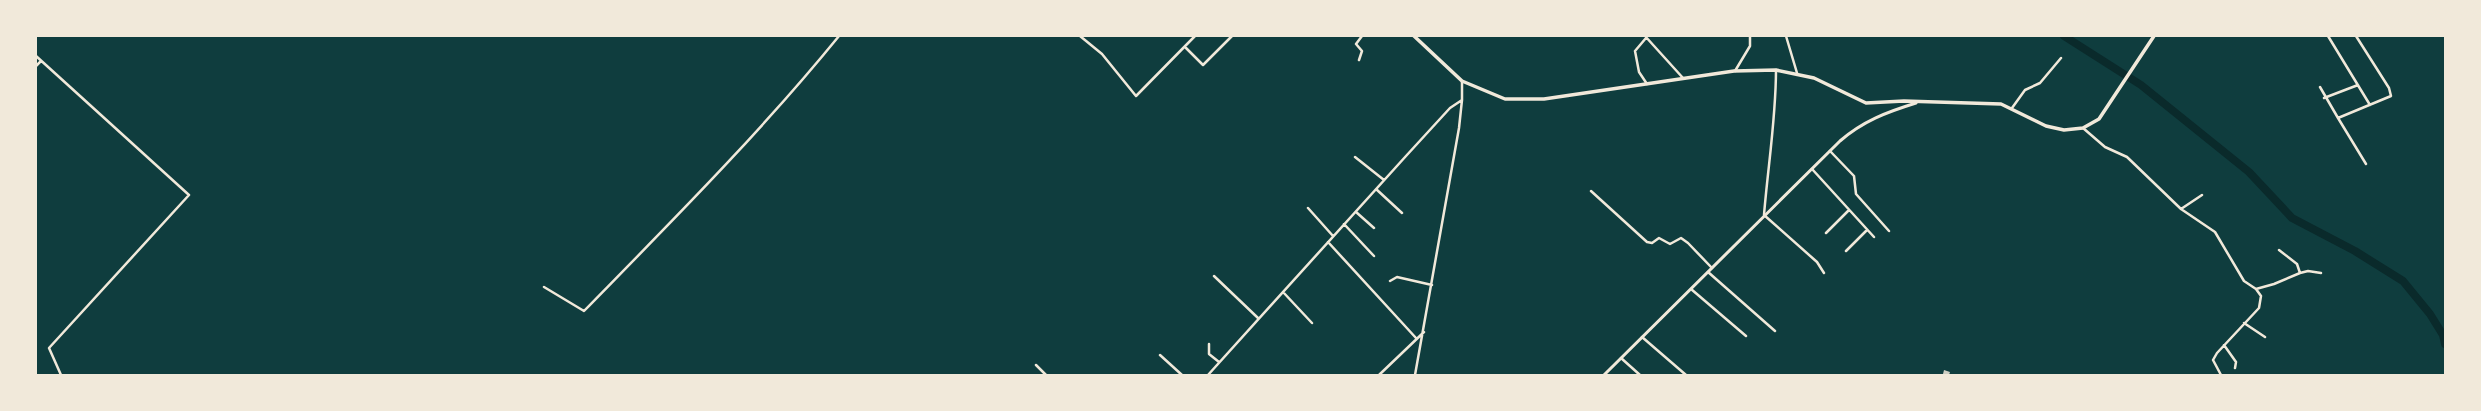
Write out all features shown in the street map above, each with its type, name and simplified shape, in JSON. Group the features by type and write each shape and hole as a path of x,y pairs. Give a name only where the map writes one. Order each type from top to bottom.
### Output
{"main road":[{"path":"1414,36 1462,81 1504,99 1526,100 1683,78 1734,72 1776,70 1797,72 1824,82 1866,103 1995,103 2012,108 2051,127 2064,130 2083,128 2099,119 2154,36"}],"street":[{"path":"544,287 584,311 666,228 812,69 839,36"},
{"path":"1080,36 1102,54 1136,96 1195,36"},
{"path":"1185,47 1203,65 1232,36"},
{"path":"1359,60 1362,51 1356,44 1362,36"},
{"path":"1734,72 1750,46 1750,36"},
{"path":"1786,36 1797,72"},
{"path":"2328,36 2370,105"},
{"path":"2338,118 2370,105 2391,94 2356,36"},
{"path":"1647,84 1639,72 1635,51 1646,37 1683,78"},
{"path":"36,56 189,195 49,348 61,375"},
{"path":"2012,108 2025,90 2040,82 2061,58"},
{"path":"36,66 40,60"},
{"path":"1764,215 1770,143 1776,113 1776,70"},
{"path":"1415,375 1432,285 1462,100 1462,81"},
{"path":"2324,98 2358,85"},
{"path":"2320,87 2324,98 2366,164"},
{"path":"1208,375 1258,318 1450,108 1462,100"},
{"path":"1604,375 1830,151 1862,124 1886,112 1916,103"},
{"path":"2083,128 2105,147 2127,158 2181,209 2217,234 2244,281 2256,289 2261,296 2261,304 2224,345 2213,360 2221,375"},
{"path":"1830,151 1854,176 1856,194 1889,231"},
{"path":"1355,156 1384,180"},
{"path":"1812,169 1874,237"},
{"path":"1376,189 1402,214"},
{"path":"1591,191 1646,242 1652,243 1659,238 1670,244 1681,238 1688,243 1712,268"},
{"path":"2181,209 2202,195"},
{"path":"1308,208 1333,236"},
{"path":"1826,233 1849,210"},
{"path":"1356,212 1374,228"},
{"path":"1764,215 1817,262 1824,273"},
{"path":"1344,224 1374,256"},
{"path":"1846,251 1867,230"},
{"path":"1328,242 1416,338"},
{"path":"2279,250 2297,264 2300,273"},
{"path":"2256,289 2308,271 2321,273"},
{"path":"1708,272 1775,331"},
{"path":"1214,276 1258,318"},
{"path":"1390,281 1397,277 1432,285"},
{"path":"1691,289 1746,336"},
{"path":"1283,292 1312,323"},
{"path":"2244,323 2265,337"},
{"path":"1379,375 1424,331"},
{"path":"1642,337 1686,375"},
{"path":"1209,344 1209,354 1219,362"},
{"path":"2224,345 2236,362 2235,368"},
{"path":"1160,355 1182,375"},
{"path":"1621,358 1640,375"},
{"path":"1036,365 1046,375"}],"building":[{"path":"1944,370 1950,372 1949,375 1938,375 1943,374"}],"waterway":[{"path":"2064,36 2141,85 2249,172 2292,218 2355,251 2403,281 2430,314 2443,335 2445,344"}]}
